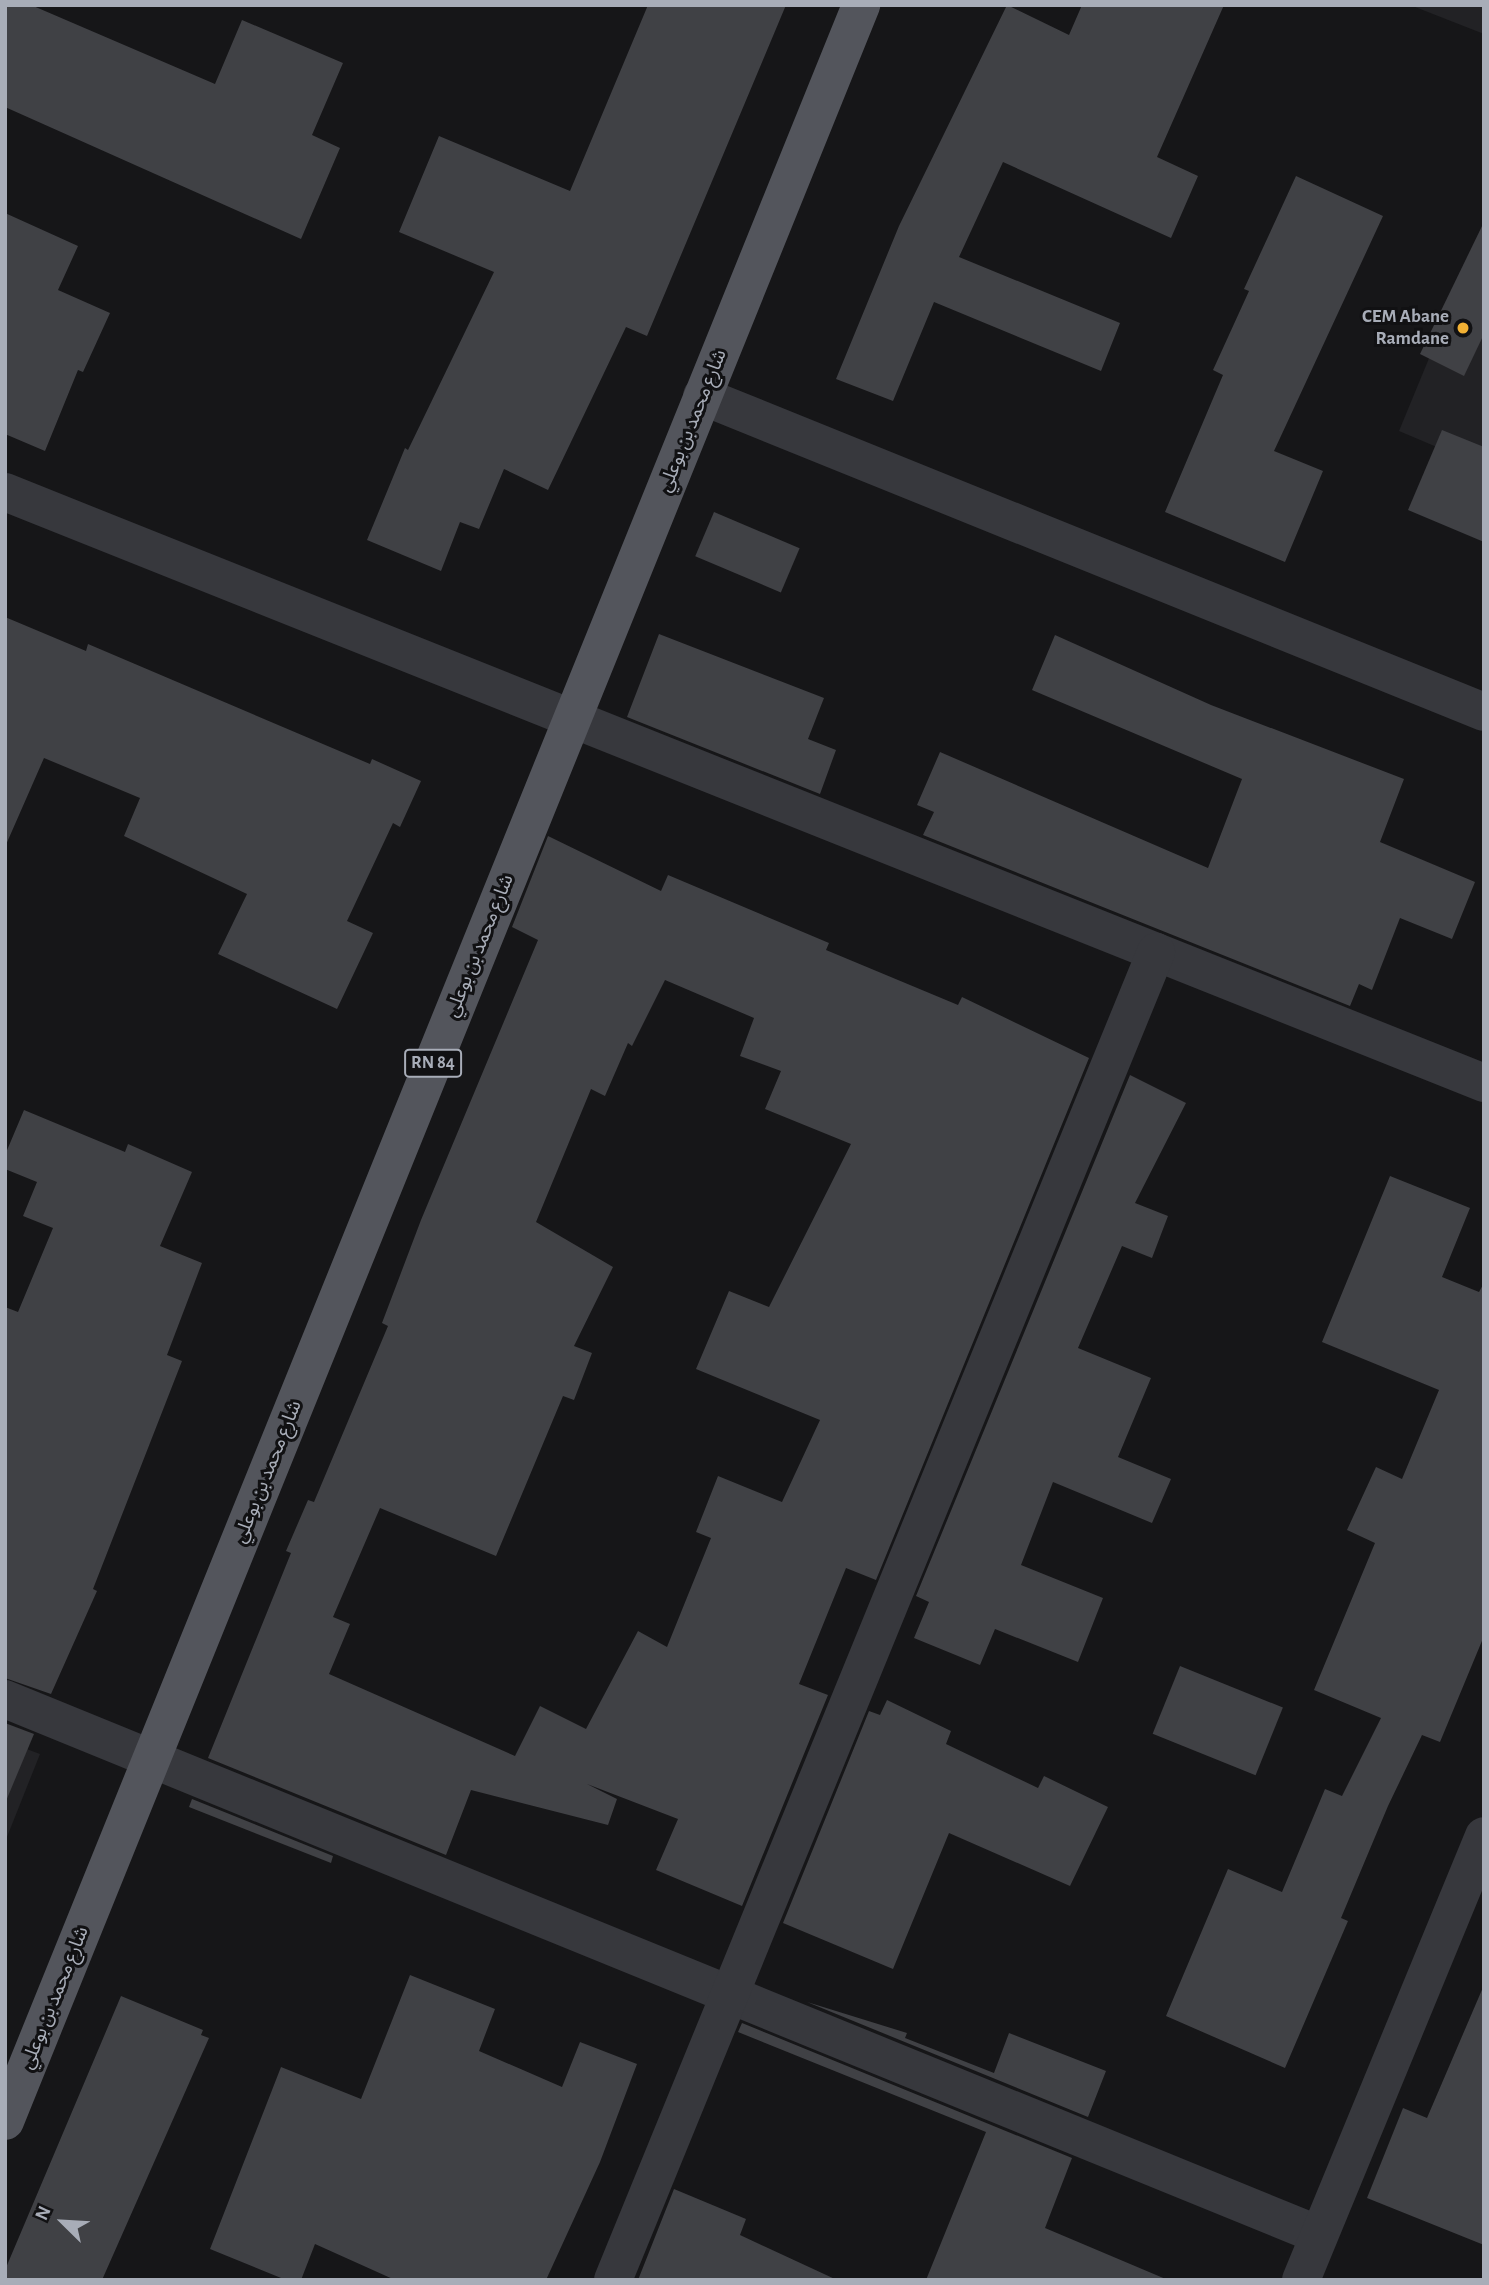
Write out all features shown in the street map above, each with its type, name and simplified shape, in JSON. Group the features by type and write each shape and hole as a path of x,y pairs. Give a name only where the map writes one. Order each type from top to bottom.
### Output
{"main road":[{"name":"شارع محمد بن بوعلي","path":"5,2121 861,5"}],"street":[{"path":"702,396 1484,712"},
{"path":"5,492 574,716 1484,1083"},
{"path":"613,2280 1156,952"},
{"path":"5,1699 729,1997 1319,2235"},
{"path":"1301,2280 1484,1836"}],"shaded area":[{"path":"1410,5 1484,5 1484,34"},
{"name":"CEM Abane Ramdane","path":"1484,225 1484,467 1399,431"},
{"path":"5,1741 40,1754 5,1842"}],"building":[{"path":"5,5 31,5 215,84 242,20 343,63 312,135 340,148 301,239 5,107"},
{"path":"648,5 786,5 647,336 626,327 548,490 504,469 479,529 460,522 441,571 367,540 405,448 408,450 494,272 399,232 439,136 570,191"},
{"path":"1007,5 1069,35 1082,5 1224,5 1157,157 1198,176 1171,238 1003,162 959,257 1120,323 1101,371 934,302 893,401 836,379 899,226"},
{"path":"1296,176 1383,216 1274,451 1323,471 1285,562 1165,512 1223,375 1213,370 1249,291 1244,289"},
{"path":"5,213 78,246 58,290 110,313 83,372 78,370 45,451 5,434"},
{"path":"1484,222 1484,334 1464,376 1420,354"},
{"path":"1442,430 1484,447 1484,542 1408,510"},
{"path":"714,512 800,548 781,593 695,556"},
{"path":"5,617 86,651 88,644 370,764 372,759 421,781 400,827 393,823 347,921 373,933 337,1009 218,954 247,894 124,836 140,798 44,758 5,847"},
{"path":"659,634 824,698 808,739 836,750 820,794 627,717"},
{"path":"1055,635 1211,705 1404,779 1380,842 1475,882 1452,939 1400,918 1372,990 1359,984 1350,1006 923,835 934,812 917,805 940,752 1208,868 1242,779 1032,690"},
{"path":"548,836 661,891 668,875 829,943 826,950 958,1005 962,997 1089,1058 876,1580 846,1568 799,1684 828,1695 742,1906 656,1870 678,1819 587,1784 617,1799 608,1825 471,1790 446,1855 208,1758 291,1553 286,1551 308,1500 314,1502 388,1326 382,1323 421,1220 538,940 512,927","holes":["665,980 754,1018 740,1056 781,1071 765,1109 851,1144 769,1307 729,1291 696,1369 820,1420 782,1502 718,1476 696,1532 711,1538 667,1647 638,1631 586,1729 540,1706 515,1756 329,1674 350,1624 333,1617 380,1508 496,1556 563,1396 574,1400 592,1353 574,1346 613,1267 536,1222 591,1089 605,1096 628,1043 632,1046"]},
{"path":"1130,1075 1186,1103 1135,1203 1168,1216 1152,1258 1122,1246 1078,1348 1151,1378 1118,1457 1171,1479 1152,1523 1053,1482 1021,1565 1103,1598 1078,1662 995,1629 980,1665 914,1638 929,1602 916,1596"},
{"path":"24,1110 125,1152 128,1144 192,1172 160,1246 202,1263 167,1355 182,1361 93,1589 97,1591 51,1694 5,1678 5,1307 18,1312 53,1228 23,1216 37,1182 5,1169 5,1155"},
{"path":"1390,1176 1470,1208 1442,1277 1479,1292 1484,1283 1484,1636 1440,1742 1422,1735 1388,1806 1341,1918 1348,1921 1285,2068 1166,2016 1228,1869 1282,1892 1325,1789 1342,1796 1381,1718 1314,1690 1375,1543 1347,1530 1376,1467 1402,1479 1439,1390 1322,1342"},
{"path":"1180,1666 1283,1708 1256,1775 1153,1734"},
{"path":"887,1700 951,1731 946,1744 1038,1788 1044,1776 1108,1807 1070,1886 949,1833 893,1969 783,1923 869,1711 880,1715"},
{"path":"5,1723 34,1734 6,1801 5,1800"},
{"path":"192,1799 333,1856 331,1863 189,1807"},
{"path":"410,1975 495,2009 479,2051 562,2087 580,2042 637,2064 600,2162 546,2280 395,2280 315,2244 301,2280 286,2280 210,2249 281,2067 361,2099"},
{"path":"1484,1985 1484,2245 1367,2198 1403,2108 1427,2118"},
{"path":"121,1996 203,2030 201,2035 209,2038 102,2280 5,2280 5,2270"},
{"path":"807,2002 907,2033 905,2038 994,2073 1009,2033 1106,2071 1088,2117"},
{"path":"742,2023 1072,2158 1045,2228 1168,2280 926,2280 986,2132 738,2032"},
{"path":"674,2189 746,2219 740,2235 837,2280 638,2280"}],"place":[{"name":"CEM Abane Ramdane","path":"1463,328"}]}
